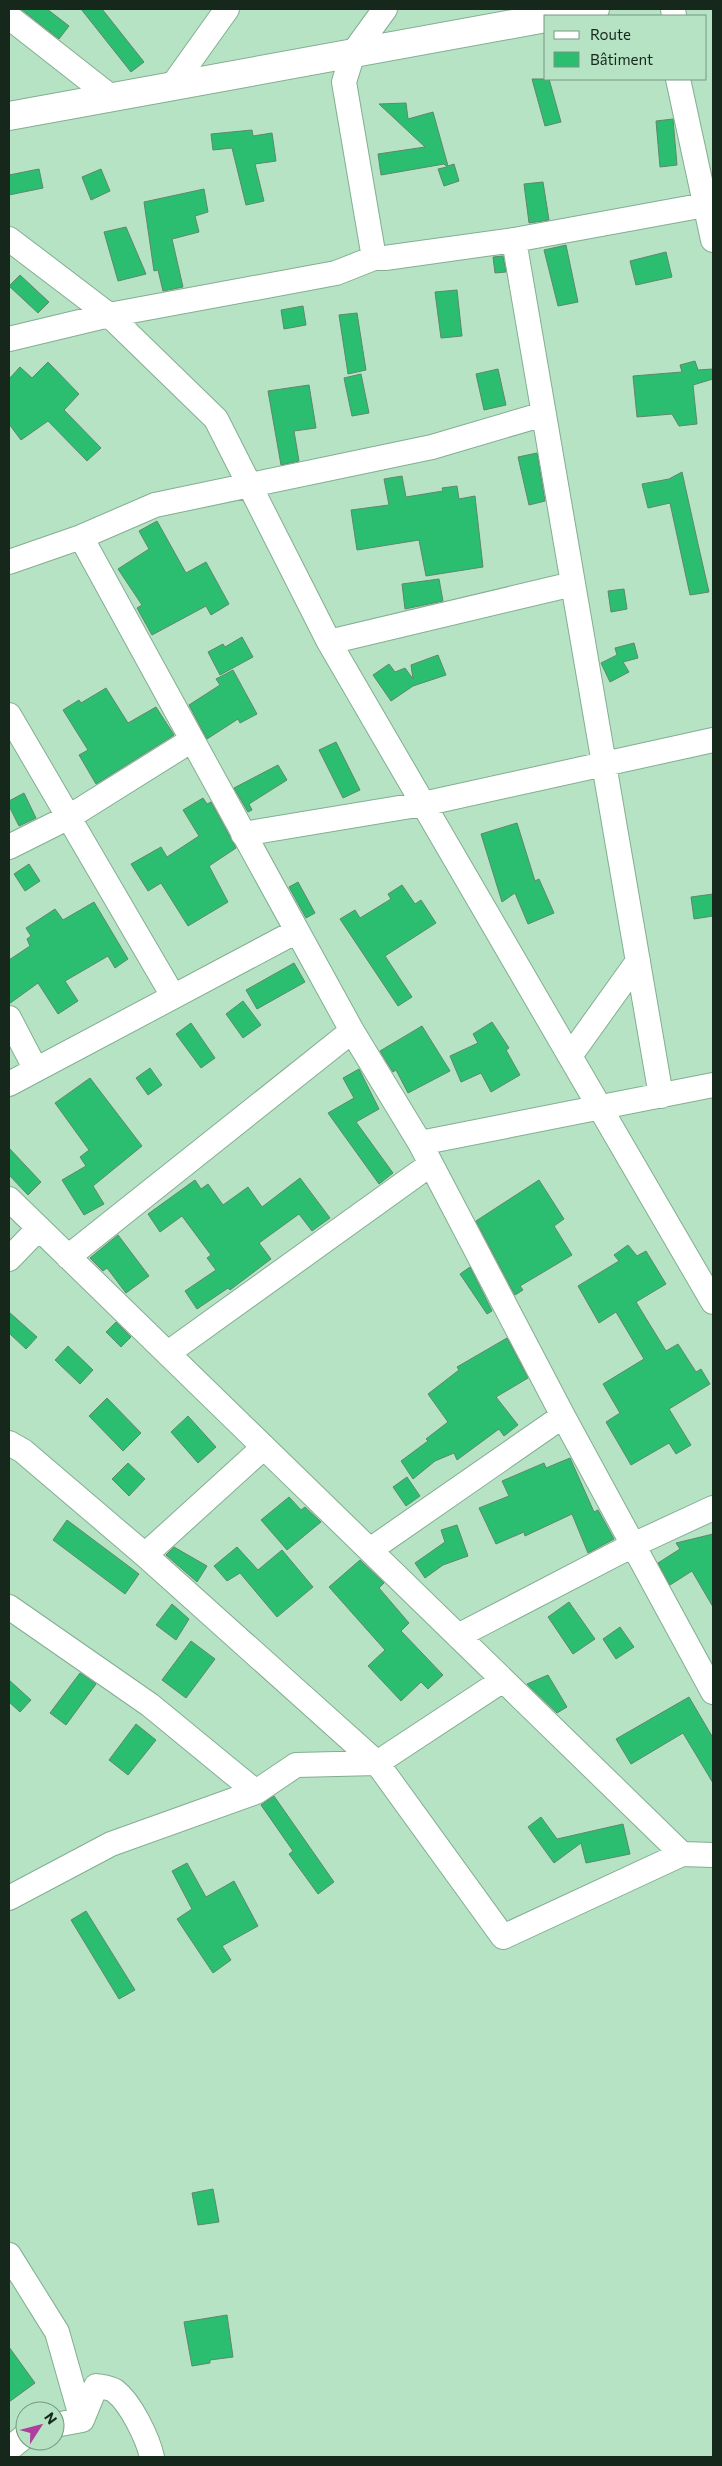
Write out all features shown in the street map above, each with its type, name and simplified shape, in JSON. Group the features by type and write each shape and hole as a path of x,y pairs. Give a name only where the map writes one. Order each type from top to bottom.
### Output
{"street":[{"path":"172,86 227,9"},
{"path":"374,258 344,82 353,53 385,9"},
{"path":"560,15 593,9"},
{"path":"9,17 110,97"},
{"path":"9,116 544,18"},
{"path":"678,80 713,240"},
{"path":"9,339 110,315 336,274 374,258 514,240 706,205"},
{"path":"9,238 110,315 216,419 329,642 600,1108 711,1294"},
{"path":"514,240 661,1096"},
{"path":"9,562 81,537 155,505 432,447 544,414"},
{"path":"81,537 352,1031 420,1143 562,1416 713,1692"},
{"path":"329,642 573,584"},
{"path":"9,715 173,996"},
{"path":"9,848 68,817 192,740"},
{"path":"243,834 424,804 604,766 713,740"},
{"path":"9,1084 35,1068 297,931"},
{"path":"570,1056 638,961"},
{"path":"9,1018 35,1068"},
{"path":"68,1257 352,1031"},
{"path":"420,1143 713,1085"},
{"path":"168,1354 431,1164"},
{"path":"9,1199 682,1854"},
{"path":"9,1259 39,1228"},
{"path":"370,1550 562,1416"},
{"path":"9,1443 23,1451 145,1556 377,1763 503,1936 682,1854 713,1854"},
{"path":"145,1556 264,1447"},
{"path":"458,1636 633,1545 713,1508"},
{"path":"9,1607 150,1705 256,1792"},
{"path":"9,1898 111,1844 256,1792 296,1765 377,1763 503,1680"},
{"path":"9,2255 57,2332 82,2420"},
{"path":"82,2420 96,2386 114,2390 127,2403 150,2447 152,2457"},
{"path":"65,2423 82,2420"}],"building":[{"path":"21,9 47,9 69,26 59,39"},
{"path":"81,9 102,9 144,62 131,72"},
{"path":"532,79 549,80 561,122 545,126"},
{"path":"406,103 408,119 433,112 448,166 454,164 459,181 444,186 438,169 447,167 444,164 381,175 378,154 425,147 379,104"},
{"path":"673,119 677,165 660,167 656,121"},
{"path":"252,130 253,136 272,133 276,161 255,164 264,201 246,205 232,148 213,150 211,134"},
{"path":"39,169 43,188 9,195 9,175"},
{"path":"101,169 110,191 91,200 82,177"},
{"path":"543,182 549,220 529,223 524,184"},
{"path":"204,189 208,212 195,216 199,232 172,239 183,287 163,291 158,270 154,271 144,202"},
{"path":"126,227 146,274 118,281 104,232"},
{"path":"566,245 578,302 558,306 544,250"},
{"path":"666,252 672,277 636,285 630,261"},
{"path":"503,256 506,272 495,273 493,257"},
{"path":"20,275 49,302 38,313 9,286"},
{"path":"457,290 462,336 441,338 435,292"},
{"path":"303,306 306,325 284,329 281,310"},
{"path":"357,313 366,370 348,374 339,315"},
{"path":"695,361 698,370 713,369 713,379 693,385 697,424 679,426 672,414 637,417 633,376 682,372 680,365"},
{"path":"48,362 79,394 64,410 101,448 87,461 48,421 21,440 9,424 9,379 20,367 32,378"},
{"path":"498,369 506,405 484,410 476,374"},
{"path":"361,374 369,413 352,416 344,378"},
{"path":"309,385 316,428 294,431 299,461 281,465 268,391"},
{"path":"537,453 545,501 529,505 518,457"},
{"path":"682,472 709,592 690,595 670,503 648,508 642,484 669,479"},
{"path":"402,476 406,497 443,491 442,488 457,486 459,499 475,496 483,567 426,576 419,540 357,550 351,510 389,505 384,479"},
{"path":"157,521 186,573 206,562 229,604 211,615 206,606 152,635 137,608 142,605 118,569 149,549 139,531"},
{"path":"439,579 443,601 405,609 402,584"},
{"path":"624,589 627,609 611,612 608,591"},
{"path":"242,637 253,657 220,675 208,652 223,644 225,647"},
{"path":"634,643 638,658 623,662 629,672 610,682 601,663 617,655 615,648"},
{"path":"438,655 446,675 413,686 391,701 373,675 389,664 395,672 405,668 413,679 411,665"},
{"path":"233,670 257,714 240,723 238,719 207,739 189,705 220,685 216,679"},
{"path":"106,688 128,723 156,707 174,735 96,784 79,755 88,750 63,710 79,700 81,703"},
{"path":"336,742 360,790 343,798 319,750"},
{"path":"278,765 287,780 249,804 252,810 248,812 234,788"},
{"path":"24,793 36,818 19,826 9,806 9,801"},
{"path":"203,798 207,804 211,802 236,848 209,866 228,902 188,926 161,883 148,891 131,864 161,847 167,857 199,836 183,810"},
{"path":"517,823 535,881 539,879 554,913 528,924 515,893 502,902 481,834"},
{"path":"29,864 40,881 25,891 14,874"},
{"path":"298,882 315,913 306,918 289,887"},
{"path":"402,885 415,904 421,900 436,923 385,956 412,997 398,1006 340,919 355,910 360,918 391,899 388,894"},
{"path":"713,894 713,916 694,919 691,897"},
{"path":"94,902 128,959 115,968 108,956 65,981 78,1001 58,1014 38,983 9,1004 9,960 30,946 27,939 31,936 26,928 55,909 63,920"},
{"path":"294,963 305,982 257,1009 246,990"},
{"path":"243,1001 261,1025 243,1038 226,1014"},
{"path":"492,1022 509,1048 506,1050 520,1075 491,1092 481,1073 461,1082 450,1056 478,1043 473,1034"},
{"path":"191,1023 215,1058 201,1068 176,1034"},
{"path":"422,1026 450,1071 408,1093 396,1070 393,1072 380,1051"},
{"path":"150,1068 162,1085 148,1095 136,1078"},
{"path":"359,1069 379,1109 356,1122 393,1173 379,1184 328,1113 354,1098 343,1078"},
{"path":"90,1078 142,1146 93,1186 104,1204 84,1215 62,1180 86,1166 80,1157 89,1150 55,1103"},
{"path":"9,1148 41,1182 28,1195 9,1175"},
{"path":"300,1178 330,1218 312,1231 299,1214 259,1243 271,1259 230,1290 228,1288 197,1309 185,1291 216,1270 207,1258 211,1255 182,1216 160,1232 148,1214 195,1180 201,1189 208,1184 223,1205 248,1187 262,1207"},
{"path":"539,1180 564,1219 554,1226 572,1255 520,1286 523,1290 515,1295 476,1221"},
{"path":"118,1235 149,1276 126,1293 107,1268 103,1271 90,1258"},
{"path":"628,1245 637,1256 646,1251 666,1284 636,1302 666,1351 678,1344 696,1372 701,1369 710,1384 669,1409 691,1445 676,1454 669,1443 631,1465 606,1422 620,1413 603,1384 644,1359 616,1312 599,1323 578,1286 619,1261 614,1255"},
{"path":"470,1267 492,1311 487,1314 460,1274"},
{"path":"9,1312 37,1337 26,1349 9,1333"},
{"path":"116,1322 131,1337 121,1347 106,1332"},
{"path":"507,1338 528,1378 496,1397 518,1425 504,1436 499,1429 457,1460 454,1453 435,1461 413,1479 401,1461 428,1441 426,1439 448,1422 428,1394 459,1370 457,1367"},
{"path":"68,1346 93,1370 80,1384 55,1360"},
{"path":"107,1398 141,1433 123,1451 89,1416"},
{"path":"188,1416 216,1447 198,1463 171,1432"},
{"path":"570,1458 594,1512 598,1510 614,1539 588,1553 572,1514 525,1536 524,1532 496,1544 479,1508 509,1496 502,1481 544,1463 546,1468"},
{"path":"128,1463 145,1479 129,1496 112,1479"},
{"path":"407,1477 420,1496 406,1506 393,1487"},
{"path":"289,1497 301,1510 305,1507 321,1522 287,1550 261,1520"},
{"path":"67,1520 139,1574 125,1594 53,1540"},
{"path":"457,1525 468,1556 443,1565 425,1578 415,1563 445,1542 441,1530"},
{"path":"713,1534 713,1607 692,1571 670,1585 658,1563 680,1549 676,1543"},
{"path":"174,1547 207,1566 197,1582 166,1555"},
{"path":"237,1547 258,1570 282,1550 313,1587 277,1617 240,1573 227,1581 214,1566"},
{"path":"360,1560 384,1583 379,1588 409,1623 401,1631 443,1675 428,1689 421,1682 401,1701 368,1666 385,1650 329,1587"},
{"path":"569,1602 595,1639 573,1654 548,1617"},
{"path":"172,1604 189,1619 176,1640 156,1625"},
{"path":"620,1627 634,1647 616,1659 603,1639"},
{"path":"191,1641 215,1659 186,1698 162,1680"},
{"path":"80,1673 96,1684 66,1725 50,1713"},
{"path":"548,1675 567,1707 557,1713 527,1684"},
{"path":"9,1680 31,1700 20,1712 9,1702"},
{"path":"689,1697 713,1738 713,1783 683,1733 631,1764 616,1739"},
{"path":"136,1724 156,1740 128,1775 109,1760"},
{"path":"274,1796 334,1882 318,1894 289,1854 293,1851 261,1805"},
{"path":"541,1817 557,1839 623,1824 630,1854 586,1863 581,1843 554,1863 528,1827"},
{"path":"187,1863 206,1897 234,1881 258,1926 222,1946 231,1960 213,1973 177,1919 192,1909 172,1871"},
{"path":"86,1911 135,1990 119,1999 71,1920"},
{"path":"213,2189 219,2222 198,2225 192,2193"},
{"path":"227,2315 233,2357 210,2360 210,2363 192,2366 184,2322"},
{"path":"9,2347 35,2383 9,2402"}]}
